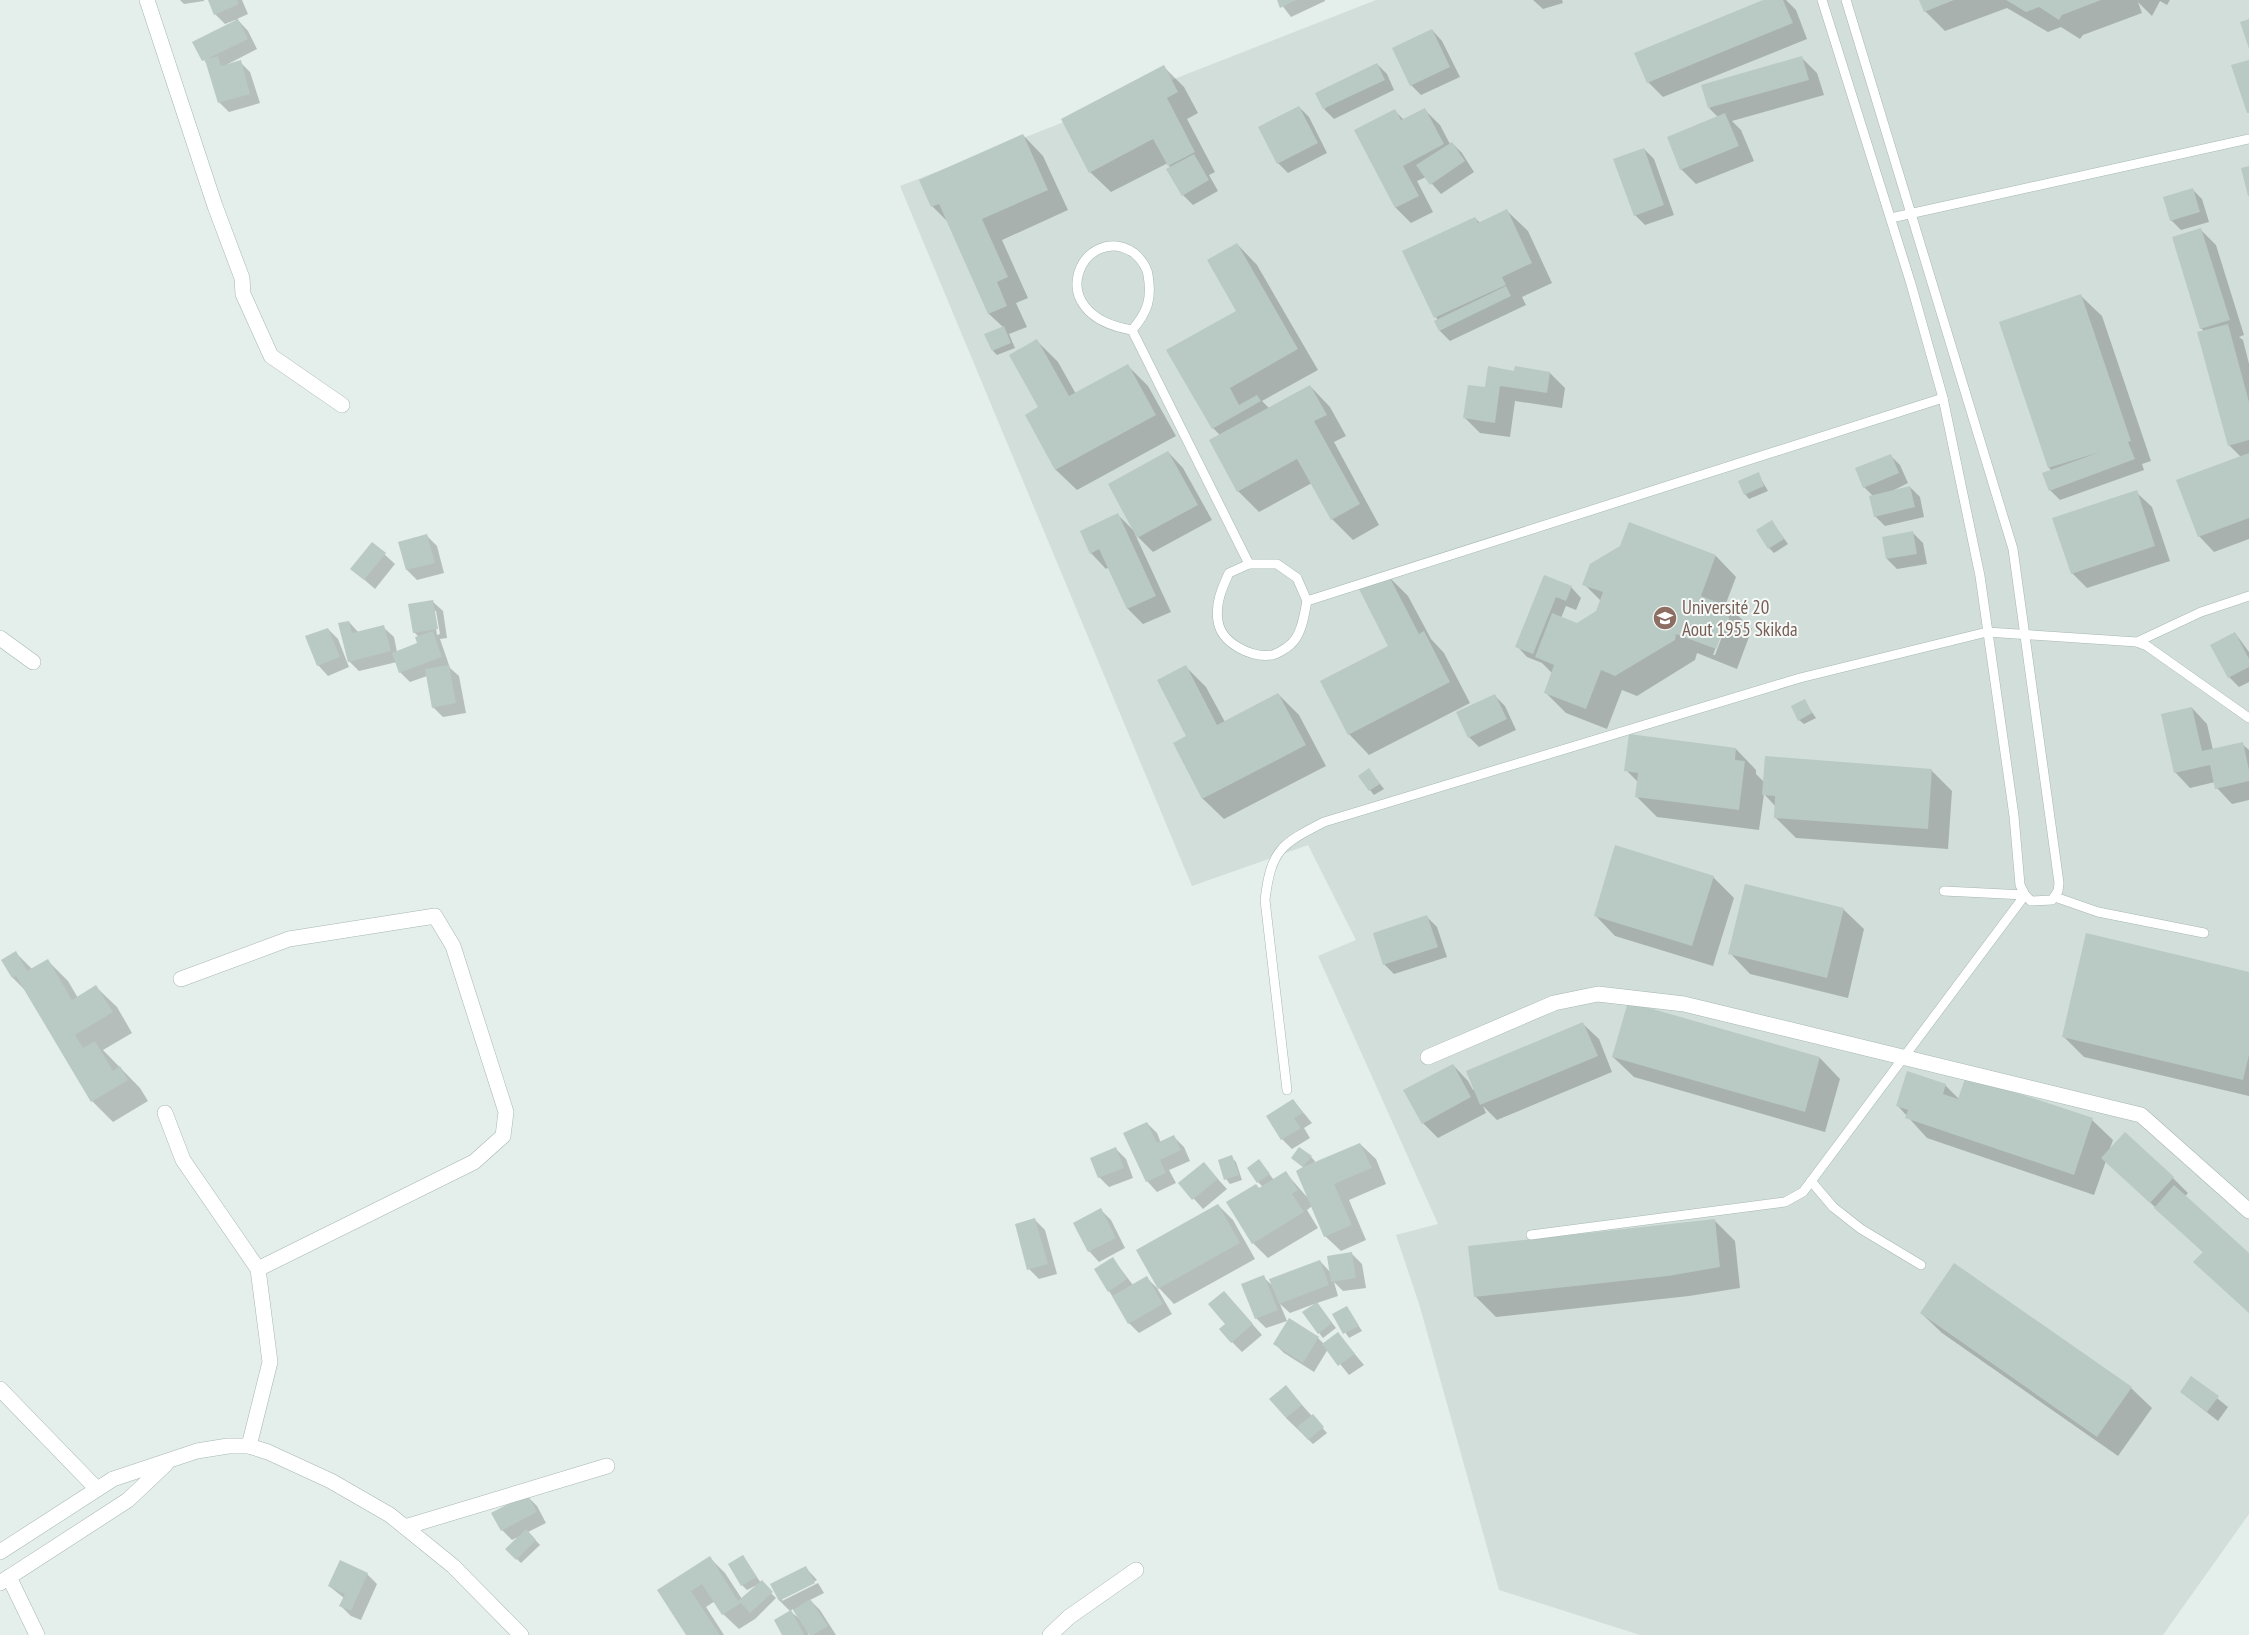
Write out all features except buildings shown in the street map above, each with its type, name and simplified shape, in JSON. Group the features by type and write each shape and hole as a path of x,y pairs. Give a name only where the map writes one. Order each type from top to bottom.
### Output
{"street":[{"path":"147,0 215,206 242,278 243,294 272,356 342,405"},
{"path":"0,638 33,662"},
{"path":"181,978 289,939 435,916 453,946 506,1112 503,1136 474,1162 258,1269"},
{"path":"1428,1057 1554,1004 1598,994 1684,1004 2141,1114 2249,1211"},
{"path":"165,1113 183,1160 258,1269 270,1362 249,1446"},
{"path":"0,1389 97,1489"},
{"path":"0,1552 113,1479 197,1451 228,1446 249,1446 268,1452 331,1481 390,1515 453,1566 520,1635"},
{"path":"37,1635 4,1580 128,1500 169,1461"},
{"path":"405,1526 606,1466"},
{"path":"1050,1635 1069,1617 1136,1570"}],"lane":[{"path":"1822,0 1891,218 1943,398 1980,576 2014,816 2020,885 2025,895 2031,901 2052,900 2059,883 2013,549 1846,0"},
{"path":"1891,218 2192,150 2249,139"},
{"path":"1124,247 1138,256 1147,270 1151,291 1148,307 1132,330 1114,327 1097,319 1084,307 1076,287 1076,275 1083,262 1094,252 1103,248 1124,247"},
{"path":"1132,330 1249,564"},
{"path":"1307,601 1943,398"},
{"path":"1249,564 1277,564 1297,578 1307,601 1302,626 1292,643 1273,655 1257,654 1236,646 1224,636 1218,622 1220,595 1229,573 1249,564"},
{"path":"2137,642 2201,612 2249,596"},
{"path":"1287,1090 1265,900 1268,872 1281,848 1297,836 1324,822 1800,678 1987,632 2137,642 2147,646 2249,718"},
{"path":"1944,890 2025,895"},
{"path":"1531,1235 1785,1202 1803,1192 2025,895"},
{"path":"2054,897 2098,912 2204,933"},
{"path":"1811,1181 1833,1206 1861,1229 1921,1265"}],"shaded area":[{"name":"Université 20 Aout 1955 Skikda","path":"1376,0 2249,0 2249,1514 2163,1635 1640,1635 1499,1590 1420,1307 1396,1235 1438,1224 1318,956 1356,940 1308,845 1192,886 900,186"}],"place":[{"name":"Université 20 Aout 1955 Skikda","path":"1665,618"}]}
